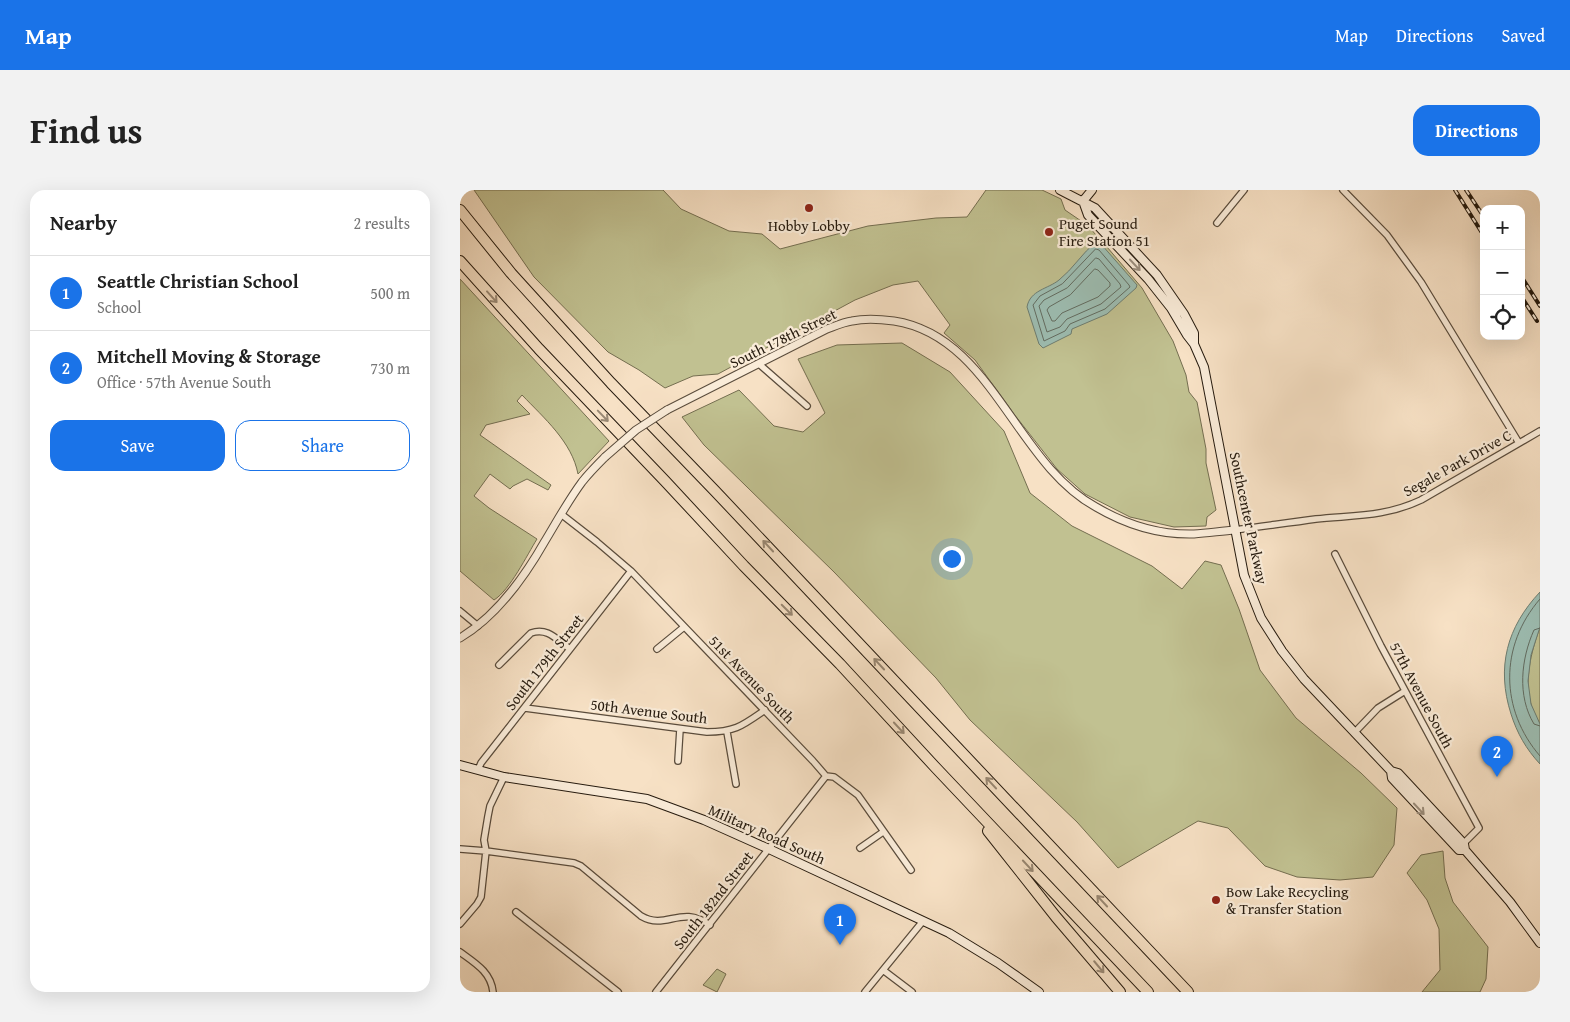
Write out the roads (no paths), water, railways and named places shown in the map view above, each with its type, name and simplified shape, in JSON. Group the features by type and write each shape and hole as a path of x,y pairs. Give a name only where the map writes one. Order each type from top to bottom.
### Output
{"highway":[{"path":"460,210 511,273 611,383 1188,992"},
{"path":"460,261 539,349 744,566 840,664 1148,992"},
{"path":"959,792 1023,876 1120,992"},
{"path":"1136,936 1196,992"}],"main road":[{"name":"Southcenter Parkway","path":"1060,190 1095,208 1157,275 1184,314 1194,333 1194,344 1204,367 1244,575 1261,618 1282,651 1391,771 1392,778 1411,800 1459,850 1464,847 1510,902 1540,943"},
{"path":"1083,201 1092,190"},
{"name":"Military Road South","path":"460,765 504,777 647,799 704,820 769,848 949,934 998,963 1039,992"}],"street":[{"path":"1217,223 1244,190"},
{"path":"1343,190 1387,235 1421,282 1519,443"},
{"name":"South 178th Street","path":"460,638 478,626 502,602 543,546 582,482 605,457 636,430 667,410 827,329 851,321 882,319 904,322 930,332 952,346 973,367 1047,465 1069,488 1094,507 1124,521 1159,532 1193,534 1235,530"},
{"path":"759,364 807,406"},
{"name":"Segale Park Drive C","path":"1235,530 1317,519 1376,515 1395,510 1422,500 1540,431"},
{"name":"51st Avenue South","path":"561,514 631,571 826,776 834,777 858,794 910,870"},
{"name":"57th Avenue South","path":"1335,554 1405,691 1479,828 1464,847"},
{"name":"South 179th Street","path":"478,770 482,762 631,571"},
{"path":"460,611 478,626"},
{"path":"658,649 684,627"},
{"path":"499,665 532,633 538,631 546,631 570,649"},
{"path":"1355,732 1378,708 1405,691"},
{"name":"50th Avenue South","path":"525,708 707,732 727,732 744,725 765,710"},
{"path":"678,761 680,729"},
{"path":"727,732 736,784"},
{"name":"South 182nd Street","path":"656,992 826,776"},
{"path":"460,924 477,904 481,896 486,851 484,840 488,816 490,806 504,777"},
{"path":"860,848 883,832"},
{"path":"460,849 574,862 647,920 659,922 686,916 702,919 710,925"},
{"path":"516,912 618,992"},
{"path":"865,992 923,921"},
{"path":"460,952 487,974 493,992"},
{"path":"883,970 912,992"}],"water":[{"path":"1096,242 1101,244 1137,285 1136,288 1107,314 1072,329 1071,334 1043,348 1039,344 1027,307 1029,301 1040,290 1055,283 1064,276"},
{"path":"1540,592 1540,627 1531,655 1528,681 1531,704 1540,724 1540,764 1526,747 1511,714 1507,697 1505,664 1512,634 1519,619"}],"railway":[{"path":"1455,190 1480,230"},
{"path":"1466,190 1480,211"},
{"path":"1525,282 1540,306"},
{"path":"1525,302 1537,321"}],"place":[{"name":"Hobby Lobby","path":"809,208"},
{"name":"Puget Sound Fire Station 51","path":"1049,232"},
{"name":"Mitchell Moving & Storage","path":"1497,777"},
{"name":"Bow Lake Recycling & Transfer Station","path":"1216,900"},
{"name":"Seattle Christian School","path":"840,945"}]}
